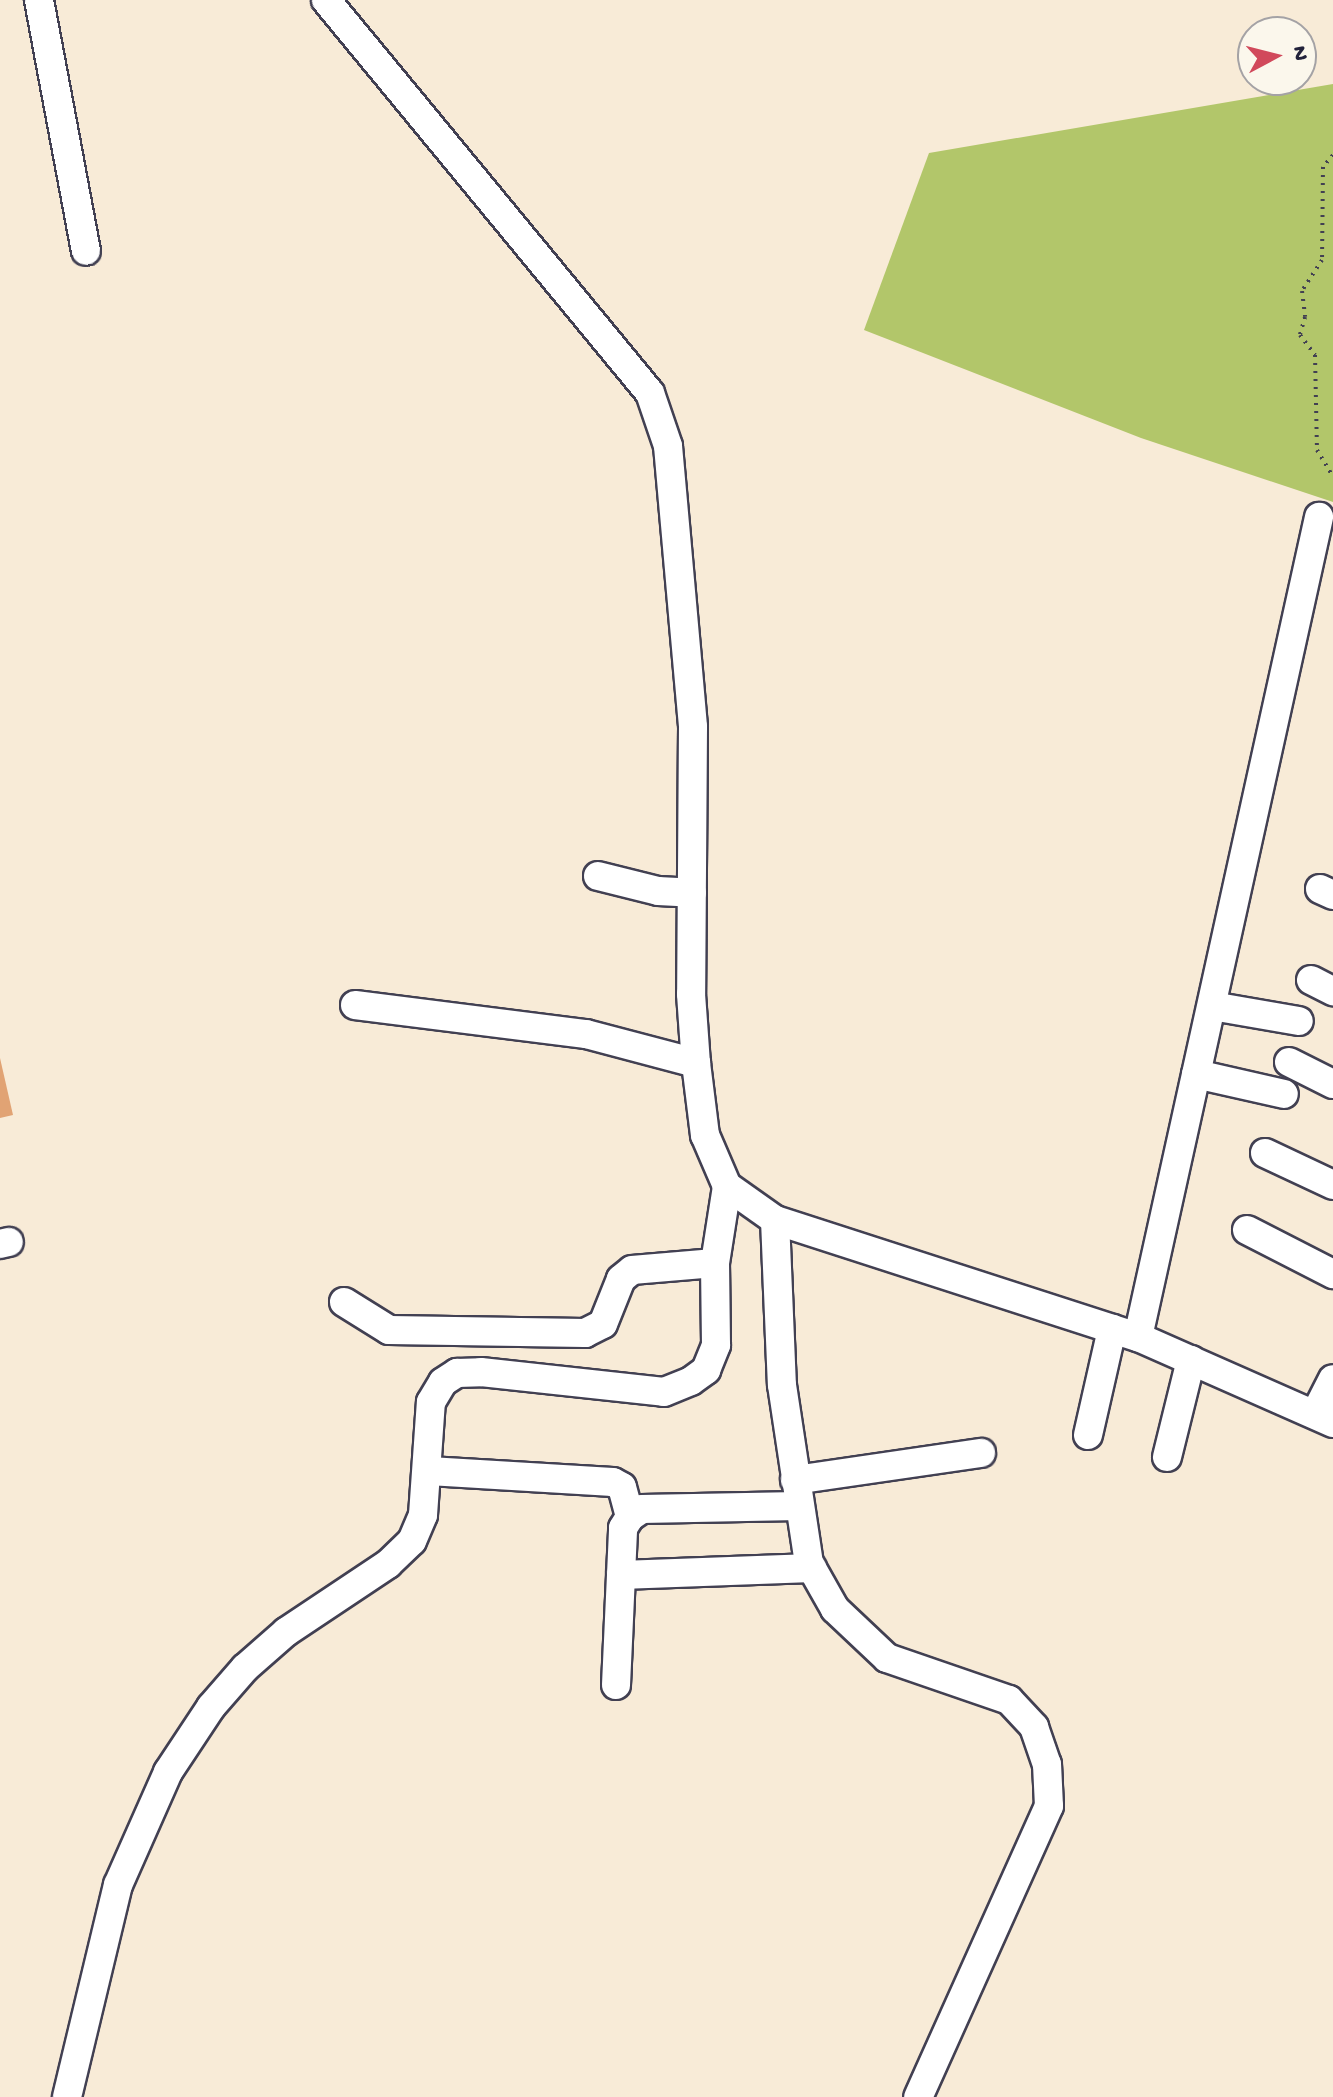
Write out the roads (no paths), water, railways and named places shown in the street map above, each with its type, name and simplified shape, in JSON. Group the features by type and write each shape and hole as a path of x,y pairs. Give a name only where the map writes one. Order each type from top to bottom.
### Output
{"street":[{"path":"39,0 86,251"},
{"path":"326,0 650,393 668,446 693,727 692,893 696,1063 705,1135 727,1186 775,1220 1125,1333 1324,1418 1333,1379"},
{"path":"1088,1435 1125,1333 1196,1074 1319,517"},
{"path":"598,876 658,891 692,893"},
{"path":"355,1005 586,1034 696,1063"},
{"path":"1212,1006 1299,1021"},
{"path":"1289,1062 1333,1084"},
{"path":"1196,1074 1284,1094"},
{"path":"1265,1153 1333,1185"},
{"path":"67,2097 118,1885 168,1772 211,1707 245,1668 286,1632 388,1564 412,1541 423,1515 429,1471 431,1402 443,1382 457,1373 664,1392 698,1376 716,1345 715,1263 727,1186"},
{"path":"775,1220 782,1385 796,1493 812,1568 835,1609 887,1658 1009,1700 1034,1727 1047,1764 1049,1806 918,2097"},
{"path":"1247,1230 1333,1274"},
{"path":"344,1302 389,1330 585,1333 603,1324 621,1279 632,1270 715,1263"},
{"path":"1167,1457 1191,1360"},
{"path":"616,1685 623,1528 630,1517 642,1509 796,1493 981,1453"},
{"path":"429,1471 613,1482 622,1487 630,1517"},
{"path":"621,1575 812,1568"}]}
